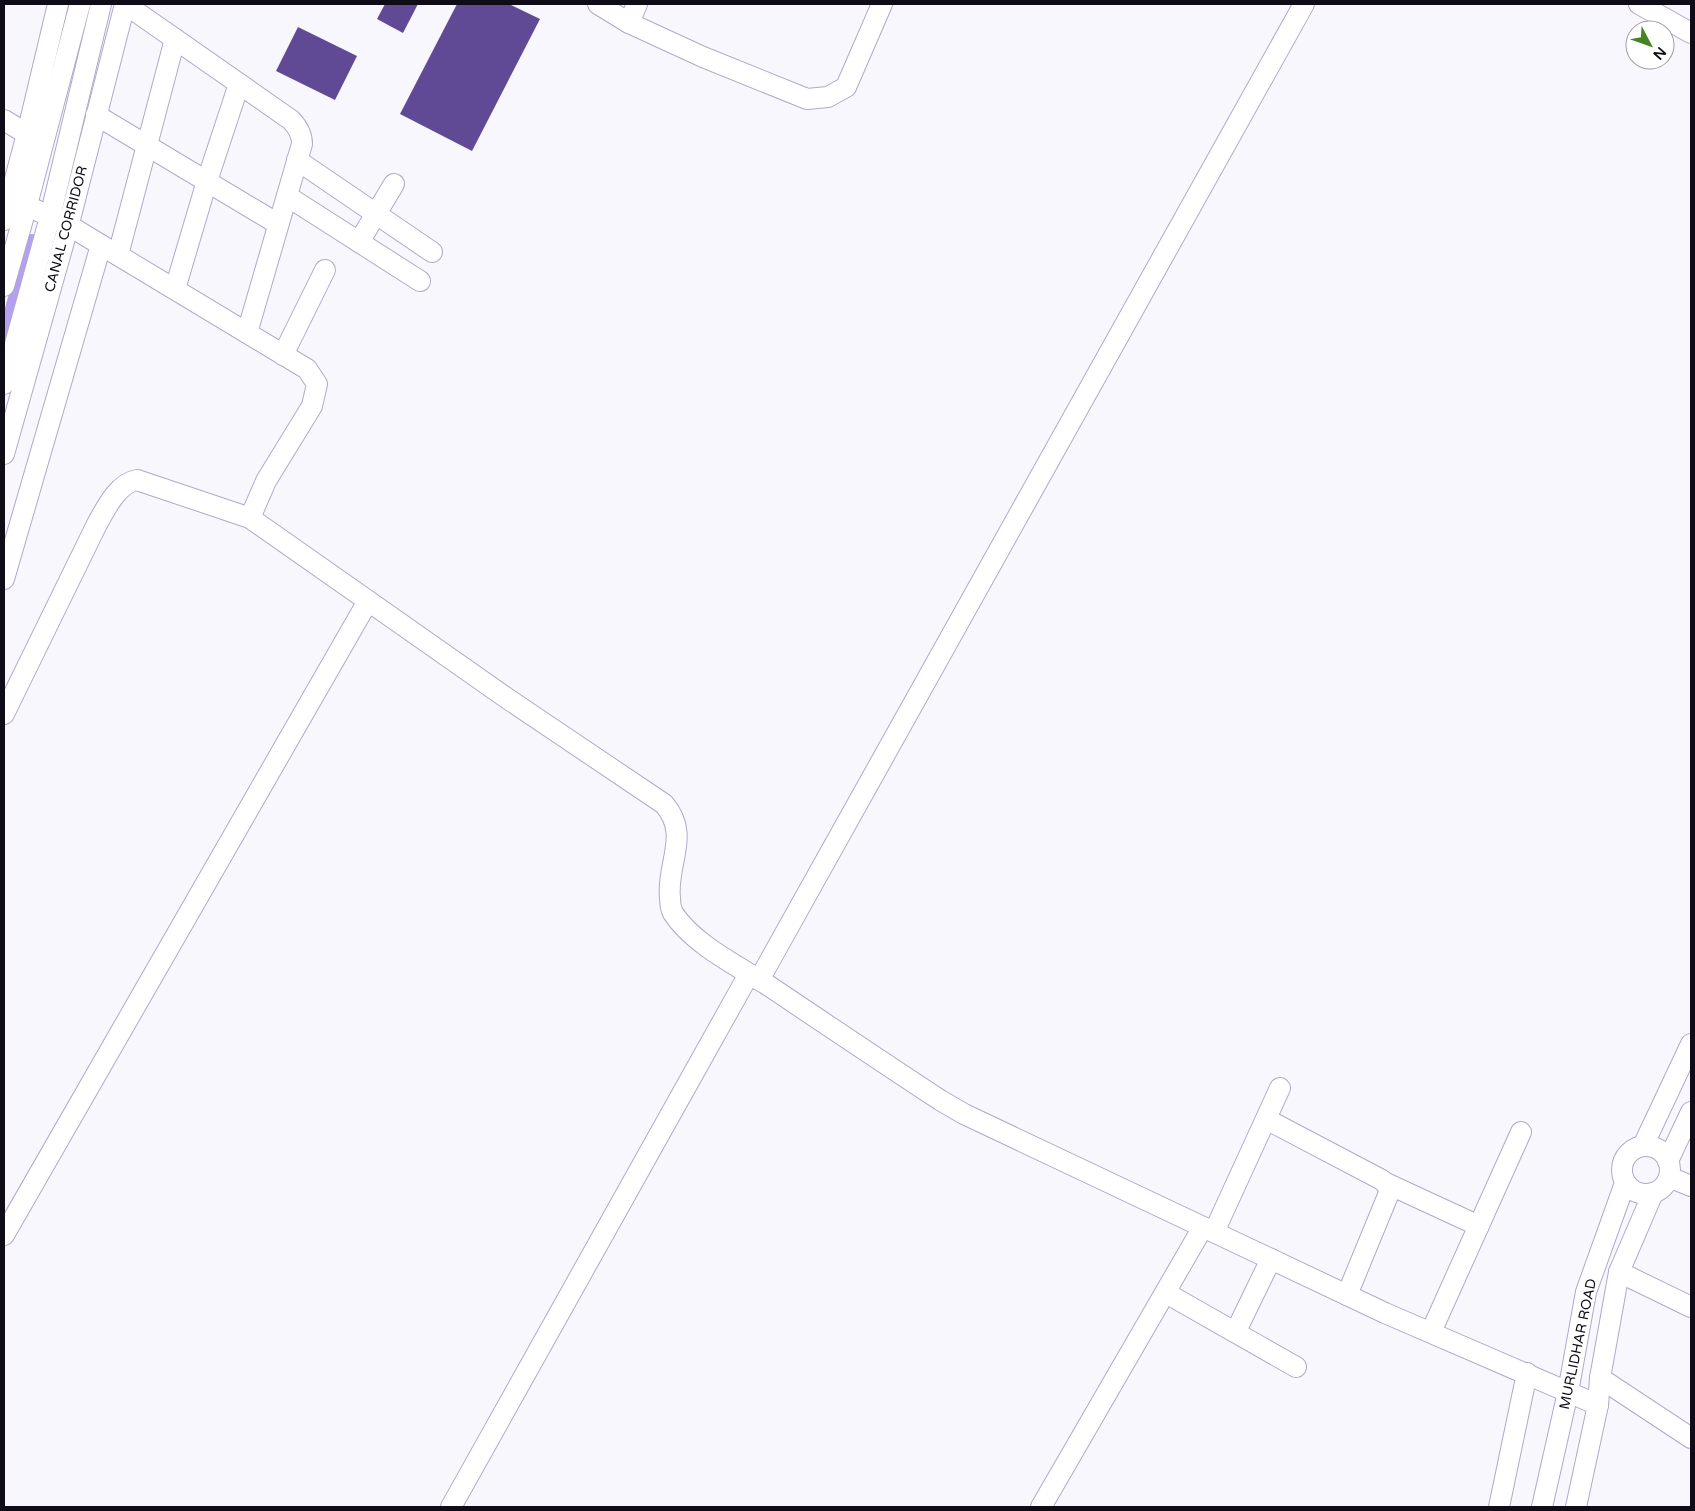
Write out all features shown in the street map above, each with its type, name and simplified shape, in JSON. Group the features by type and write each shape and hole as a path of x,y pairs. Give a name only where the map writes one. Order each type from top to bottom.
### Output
{"street":[{"path":"4,286 14,199 27,134 58,4"},
{"path":"4,220 14,199 80,4"},
{"path":"4,384 59,221 101,4"},
{"path":"125,4 291,120 297,126 302,137 302,144 247,333"},
{"name":"CANAL CORRIDOR","path":"4,454 59,221 96,115 125,4"},
{"path":"598,4 629,23 704,57 807,99 828,97 846,87 882,4"},
{"path":"629,23 637,4"},
{"path":"451,1507 754,977 1304,4"},
{"path":"1639,4 1691,33"},
{"path":"4,579 110,250 147,145 175,39"},
{"path":"175,290 239,84"},
{"path":"96,115 278,224"},
{"path":"4,120 27,134"},
{"path":"297,160 432,252"},
{"path":"359,242 394,184"},
{"path":"287,196 420,281"},
{"path":"14,199 59,221 110,250 307,369 317,384 312,406 266,481 250,518"},
{"path":"283,355 325,270"},
{"path":"4,714 97,524 115,496 128,482 137,480 250,518 508,699 664,804 676,822 678,835 669,890 672,910 680,924 691,934 754,977 952,1107 1347,1295 1598,1405"},
{"path":"4,1235 368,601"},
{"path":"1643,1146 1691,1044"},
{"path":"1041,1507 1166,1292 1209,1229 1280,1088"},
{"path":"1691,1112 1669,1169 1660,1189 1646,1195 1631,1190 1625,1183 1621,1168 1628,1153 1643,1146 1651,1146 1658,1150 1669,1169 1691,1186"},
{"path":"1266,1119 1386,1183 1479,1226"},
{"path":"1431,1332 1521,1132"},
{"path":"1347,1295 1389,1193 1389,1187 1386,1183"},
{"name":"MURLIDHAR ROAD","path":"1542,1507 1568,1392 1586,1292 1625,1183"},
{"name":"MURLIDHAR ROAD","path":"1576,1507 1598,1405 1600,1378 1619,1272 1653,1193"},
{"path":"1236,1331 1271,1259"},
{"path":"1619,1272 1691,1307"},
{"path":"1166,1292 1296,1366"},
{"path":"1499,1507 1527,1373"},
{"path":"1600,1378 1691,1438"}],"building":[{"path":"385,4 418,4 403,33 377,19"},
{"path":"457,4 509,4 540,19 472,151 400,114"},
{"path":"298,27 357,56 335,100 276,71"}],"waterway":[{"path":"4,346 32,243"}]}
